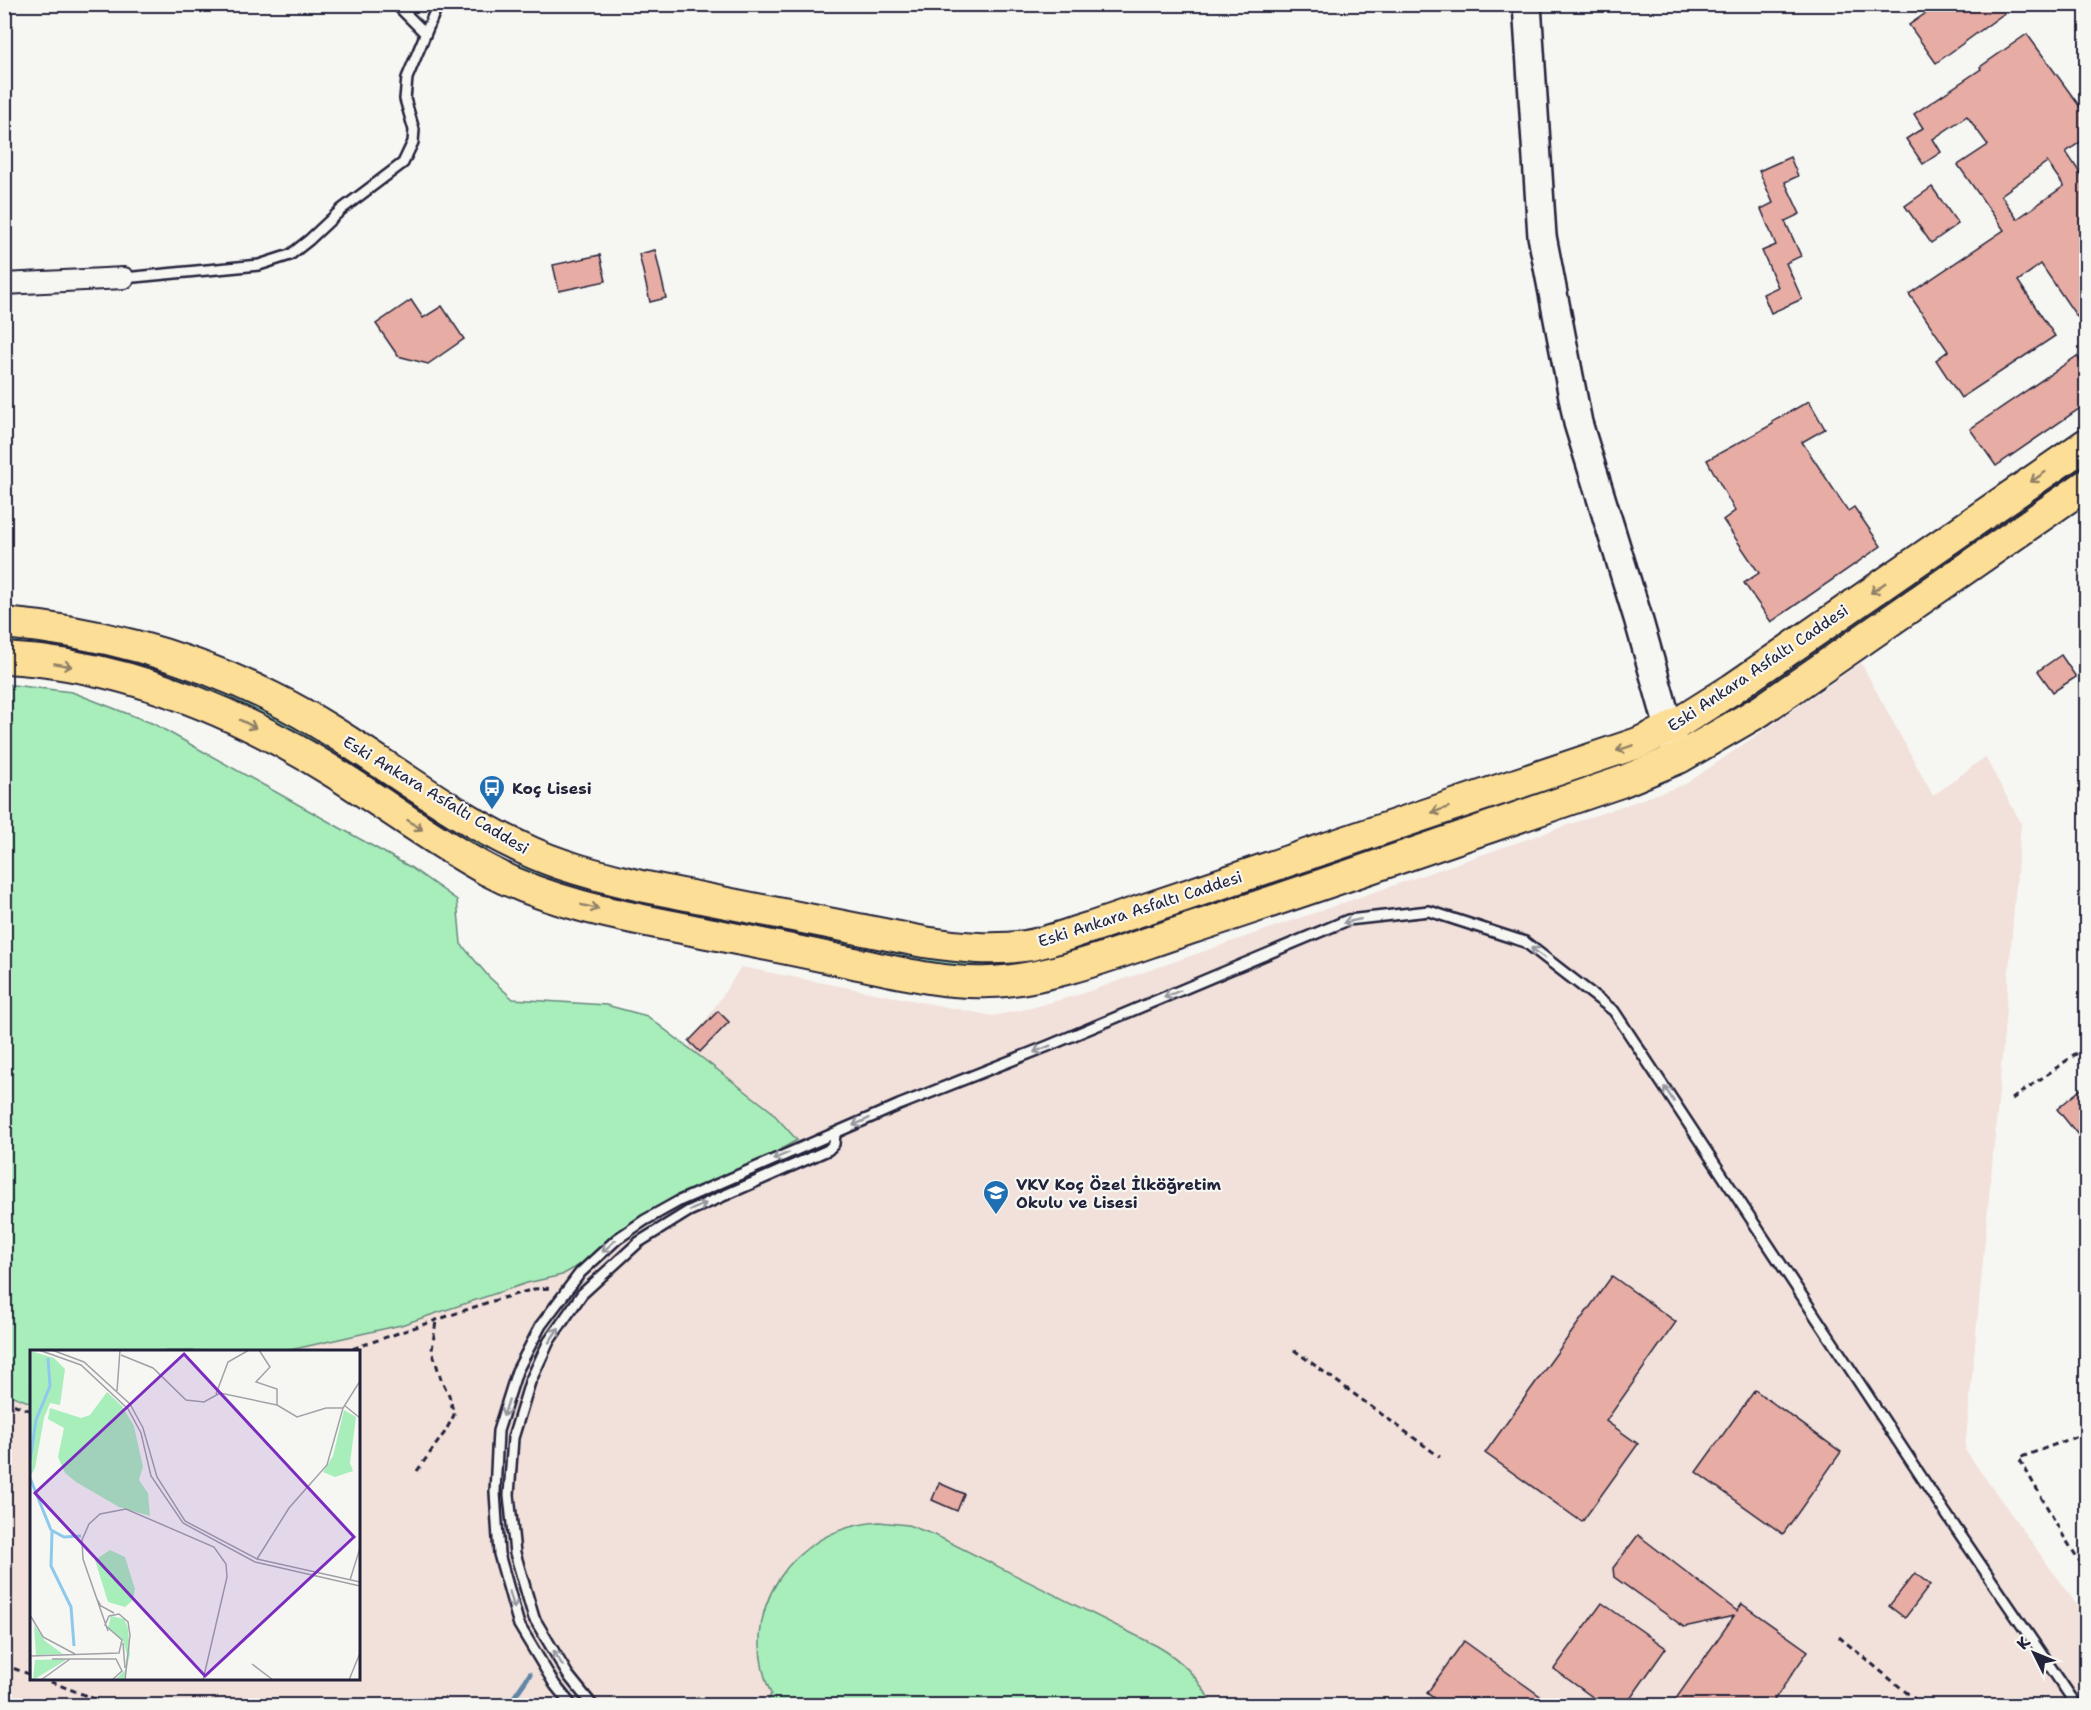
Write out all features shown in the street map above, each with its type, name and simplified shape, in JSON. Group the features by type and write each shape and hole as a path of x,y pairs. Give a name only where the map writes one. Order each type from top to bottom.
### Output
{"main road":[{"name":"Eski Ankara Asfaltı Caddesi","path":"4,623 45,627 135,646 222,675 272,697 520,848 597,876 924,942 968,949 1027,946 1092,927 1638,743 1669,729 1732,689 2086,444"},
{"name":"Eski Ankara Asfaltı Caddesi","path":"4,658 63,665 132,681 196,701 238,719 333,772 486,869 555,898 630,917 910,975 967,982 1010,981 1053,973 1262,905 1621,782 1679,758 1760,711 2086,485"}],"street":[{"path":"1527,4 1542,236 1578,423 1679,758"},
{"path":"4,284 124,278"}],"lane":[{"path":"396,4 425,33"},
{"path":"124,278 260,265 290,255 342,209 403,163 413,142 414,130 405,99 408,78 438,4"},
{"path":"572,1706 555,1685 519,1625 499,1554 495,1492 498,1431 517,1371 541,1325 580,1273 645,1220 730,1177 1348,920 1429,911 1525,942 1614,1011 1936,1499 2077,1706"},
{"path":"592,1706 568,1675 534,1618 515,1553 509,1495 513,1438 530,1382 549,1341 582,1294 639,1242 689,1211 828,1150 834,1144 835,1134"}],"path":[{"path":"2012,1099 2086,1047"},
{"path":"349,1350 534,1289 567,1290"},
{"path":"417,1471 445,1432 454,1415 432,1350 436,1321"},
{"path":"1294,1350 1440,1456"},
{"path":"4,1401 30,1410"},
{"path":"2086,1433 2019,1458 2086,1571"},
{"path":"1839,1637 1923,1706"},
{"path":"4,1665 30,1674"},
{"path":"46,1680 100,1701 128,1706"}],"shaded area":[{"name":"VKV Koç Özel İlköğretim Okulu ve Lisesi","path":"1861,663 1933,796 1985,757 2021,823 2000,1081 1965,1450 2086,1618 2086,1705 5,1706 5,767 510,1018 686,1051 741,967 993,1016 1081,994 1686,784"}],"green space":[{"path":"2086,458 2086,470 1774,685 1719,719 1717,715"},
{"path":"5,637 67,644 182,673 299,726 483,844 487,850 485,854 370,781 5,646"},
{"path":"4,684 72,692 154,724 410,867 457,900 461,944 489,977 513,999 606,1005 647,1016 770,1110 797,1140 562,1275 527,1283 401,1325 290,1350 30,1350 30,1403 5,1393"},
{"path":"1640,754 1640,759 1499,805 1455,826 1029,967 938,968 613,902 526,873 519,867 520,861 952,958"},
{"path":"879,1522 908,1525 935,1535 1157,1646 1189,1671 1202,1687 1212,1705 766,1705 771,1694 762,1663 760,1633 766,1605 778,1580 797,1557 820,1540 848,1528"}],"building":[{"path":"1939,4 2017,4 1936,63 1909,25"},
{"path":"2027,34 2086,115 2086,138 2066,152 2086,182 2086,310 2077,317 2041,264 2018,281 2055,336 1961,398 1936,360 1948,351 1909,294 2004,230 1958,165 1988,145 1967,116 1933,139 1941,152 1923,164 1906,139 1923,128 1914,114 1981,69 1980,67","holes":["2047,162 2064,186 2017,219 2001,195"]},
{"path":"1790,157 1798,176 1785,182 1800,214 1785,221 1801,256 1786,263 1802,299 1771,313 1763,294 1778,287 1762,251 1776,245 1761,209 1773,203 1759,171"},
{"path":"1932,187 1958,224 1931,243 1905,206"},
{"path":"655,250 666,298 650,302 639,254"},
{"path":"600,255 606,281 559,291 553,265"},
{"path":"411,300 423,318 442,306 464,339 428,364 398,356 376,324"},
{"path":"2077,356 2086,370 2086,404 1996,466 1970,429"},
{"path":"1809,401 1825,429 1802,442 1848,511 1854,507 1881,546 1771,622 1744,583 1759,573 1723,520 1735,511 1707,460 1773,424 1772,422"},
{"path":"2061,655 2076,677 2053,692 2038,671"},
{"path":"718,1011 729,1022 700,1052 689,1041"},
{"path":"2086,1085 2086,1128 2078,1135 2057,1109"},
{"path":"1612,1276 1676,1322 1606,1421 1638,1444 1582,1522 1485,1453"},
{"path":"1755,1390 1841,1452 1783,1534 1696,1472"},
{"path":"939,1483 964,1494 957,1511 932,1500"},
{"path":"1638,1535 1737,1611 1742,1604 1808,1651 1770,1706 1683,1706 1675,1700 1734,1616 1684,1627 1614,1577 1613,1568"},
{"path":"1915,1573 1930,1585 1905,1618 1889,1606"},
{"path":"1602,1603 1666,1648 1625,1706 1605,1706 1554,1669"},
{"path":"1464,1641 1554,1706 1444,1706 1427,1693"}],"waterway":[{"path":"508,1706 530,1674"}],"place":[{"name":"Koç Lisesi","path":"492,811"},
{"name":"VKV Koç Özel İlköğretim Okulu ve Lisesi","path":"996,1216"}]}
